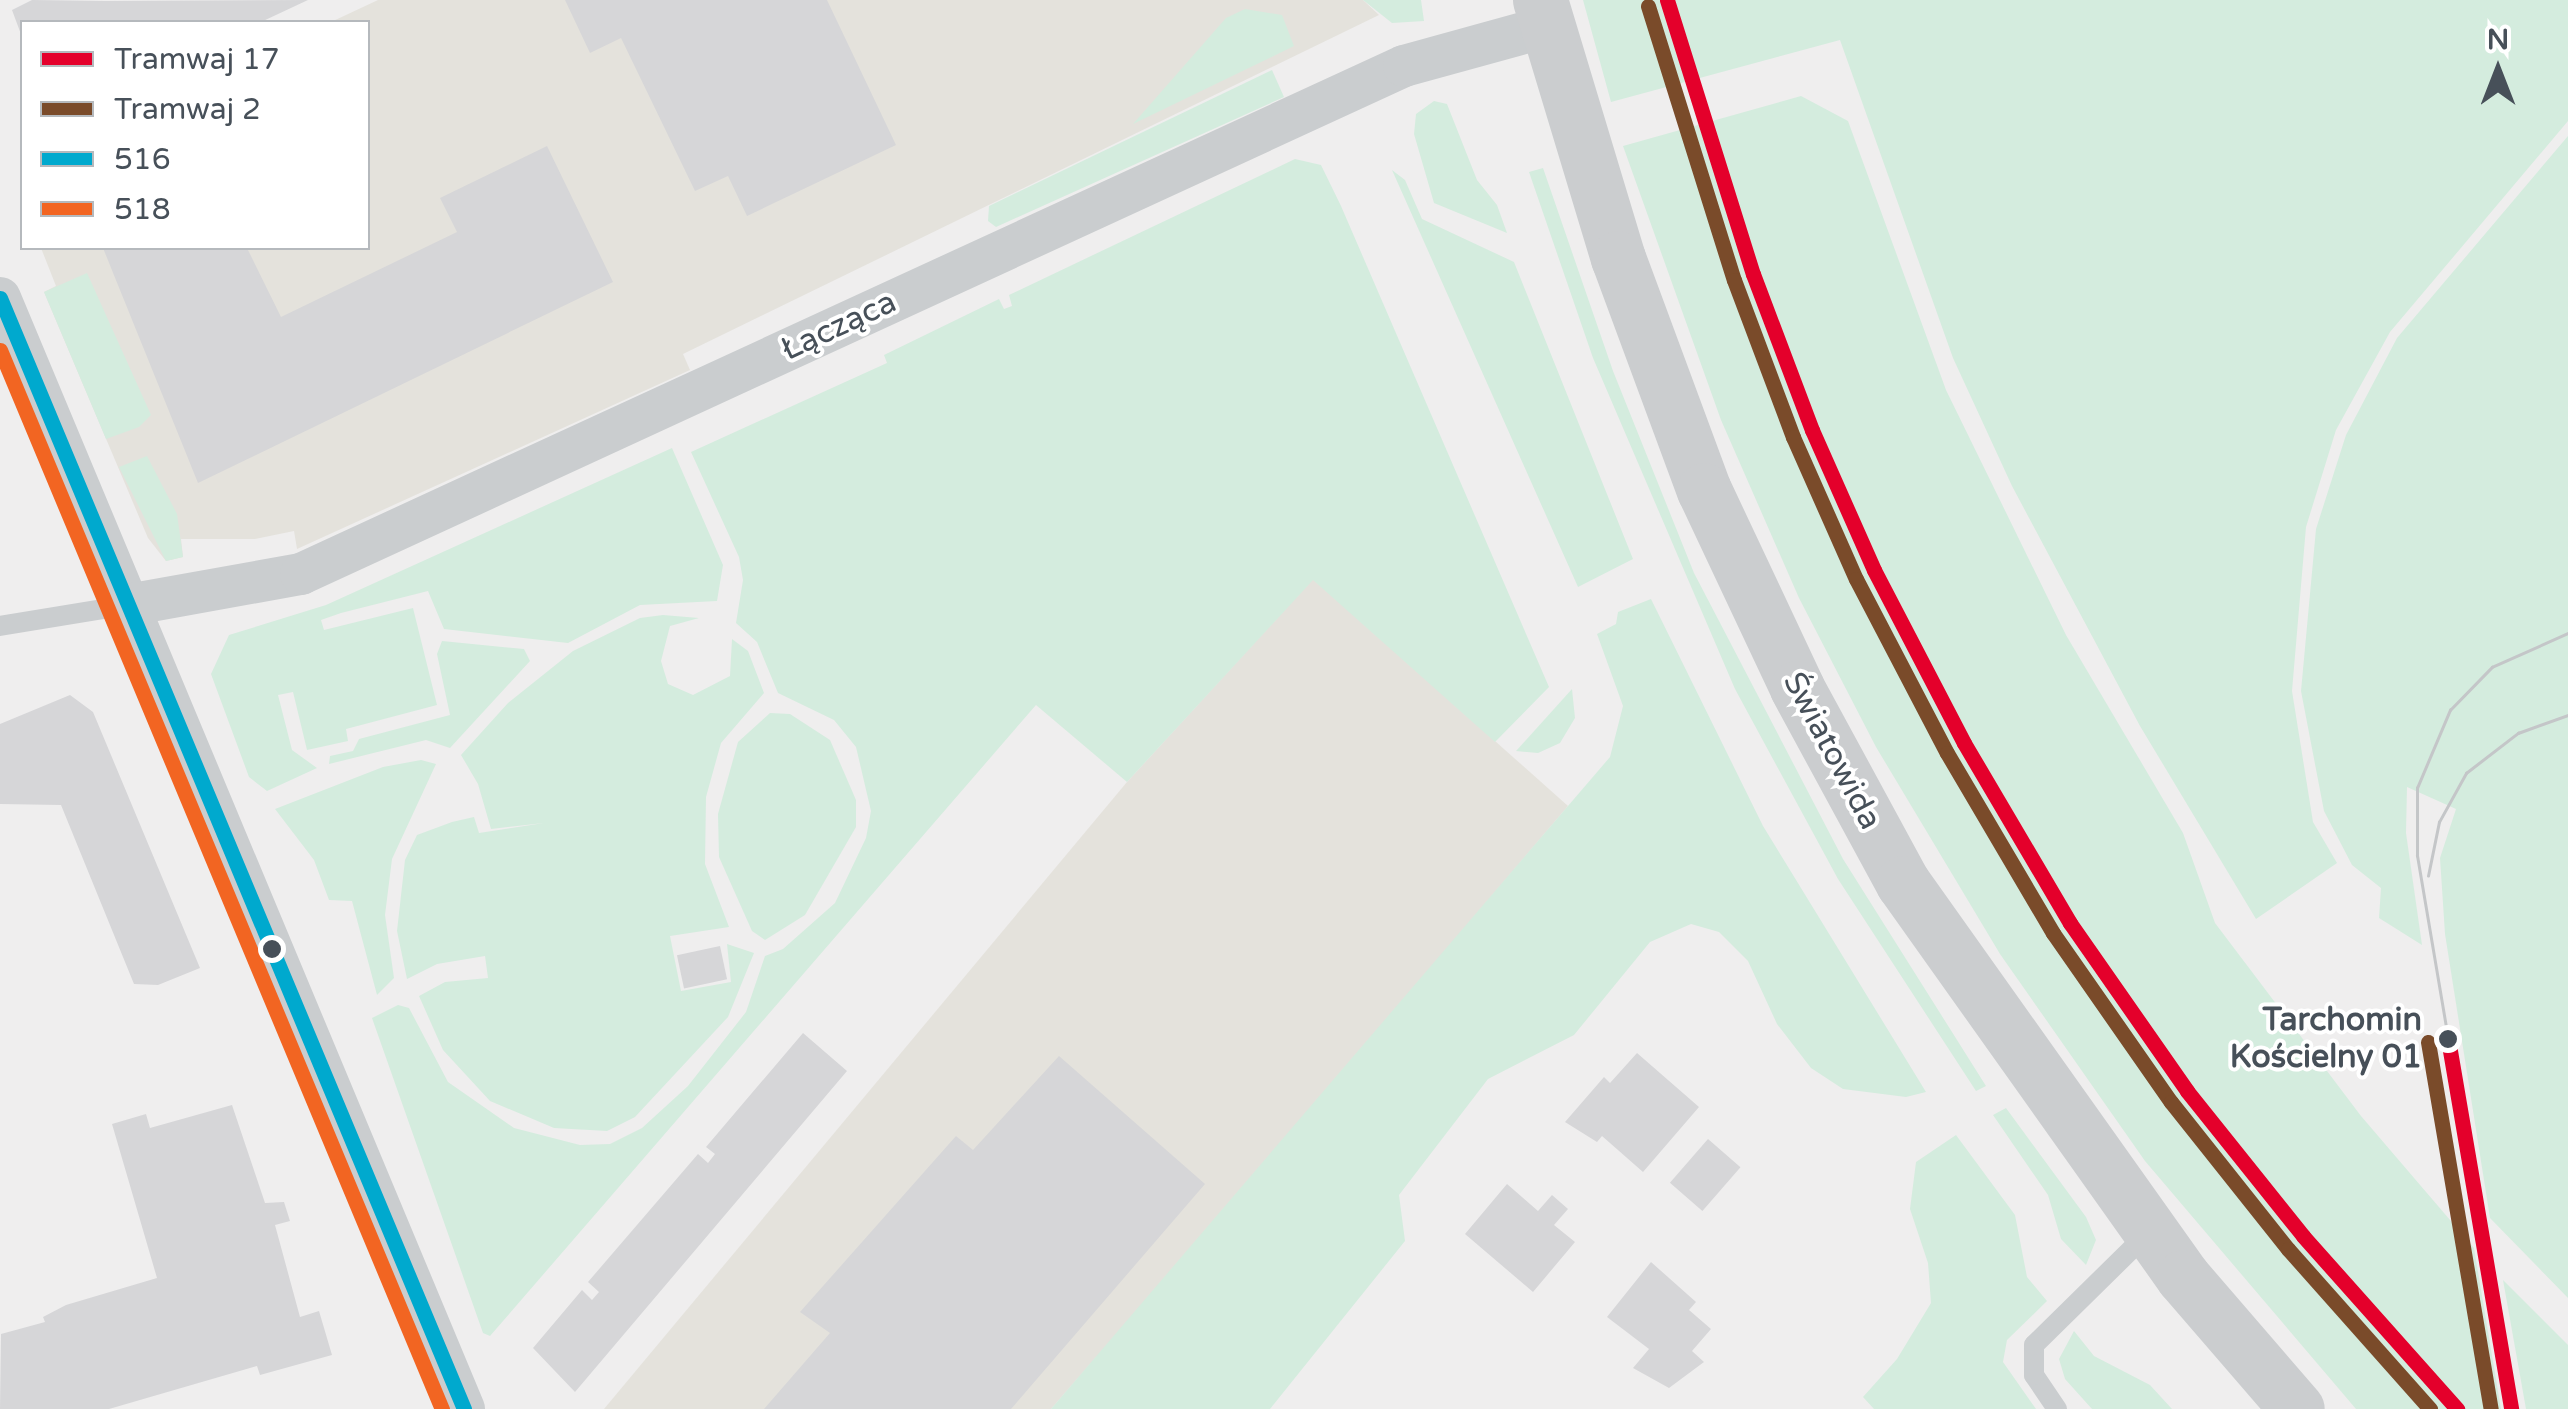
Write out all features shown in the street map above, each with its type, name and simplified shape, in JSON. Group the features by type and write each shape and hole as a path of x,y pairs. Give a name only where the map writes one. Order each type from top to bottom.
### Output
{"street":[{"name":"Łącząca","path":"128,606 301,574 1386,74 1543,14"},
{"name":"Światowida","path":"1543,14 1618,258 1698,472 1796,688 1903,883 2150,1231 2297,1409"},
{"path":"0,298 457,1392"}],"lane":[{"path":"0,626 128,606"},
{"path":"2057,1409 2034,1375 2034,1344 2150,1231"}],"shaded area":[{"path":"378,0 1363,0 1379,15 683,354 690,370 297,549 294,531 255,539 181,539 183,557 166,561 148,538 44,292 56,286 42,250 370,250 370,20 335,20"},
{"path":"1313,579 1568,806 1244,1187 1051,1409 604,1409 1127,782"}],"green space":[{"path":"1363,0 1421,0 1424,21 1392,23"},
{"path":"1583,0 2568,0 2568,121 2390,332 2336,430 2306,527 2292,691 2313,822 2337,863 2256,919 2140,726 2012,486 1953,358 1840,40 1611,102"},
{"path":"1245,9 1282,15 1294,46 1133,124 1226,18"},
{"path":"1272,70 1284,97 996,227 988,221 989,206"},
{"path":"1801,96 1848,121 1946,390 2066,635 2183,833 2215,923 2361,1116 2474,1248 2501,1409 2356,1409 2145,1161 2000,954 1876,747 1799,598 1721,420 1623,146"},
{"path":"1434,101 1447,104 1477,180 1497,205 1507,233 1434,203 1414,134 1416,114"},
{"path":"2568,136 2568,1298 2490,1218 2445,934 2440,858 2456,809 2407,787 2406,833 2422,945 2379,918 2381,888 2352,865 2324,811 2301,691 2316,529 2346,435 2397,338"},
{"path":"1295,159 1321,165 1341,206 1549,687 1495,742 1313,580 1127,782 1036,705 490,1336 483,1333 372,1018 398,1005 409,1008 448,1082 514,1128 580,1145 610,1144 642,1128 688,1086 746,1012 765,956 783,949 835,903 866,838 871,811 856,747 834,720 778,693 757,642 736,623 743,580 739,557 691,452 887,363 884,355 999,299 1004,309 1012,306 1009,295"},
{"path":"1543,168 1613,371 1694,573 1843,859 1986,1086 1976,1091 1838,879 1735,689 1593,358 1529,172"},
{"path":"1392,170 1405,180 1422,219 1514,262 1633,559 1578,587"},
{"path":"87,273 151,415 139,427 106,439 44,292"},
{"path":"672,448 723,565 717,601 640,605 568,643 444,629 428,591 321,620 324,630 413,608 437,705 346,729 348,741 307,750 293,692 278,695 292,750 317,768 267,791 249,777 211,674 229,635 326,605"},
{"path":"147,456 177,514 183,557 166,561 119,467"},
{"path":"1651,599 1763,826 1926,1092 1906,1097 1843,1089 1811,1068 1777,1024 1748,961 1719,932 1691,924 1650,942 1574,1035 1488,1079 1399,1195 1405,1241 1270,1409 1051,1409 1610,757 1623,706 1597,634 1616,624 1618,612"},
{"path":"640,618 699,618 670,626 661,661 668,684 693,695 730,676 732,639 748,651 764,693 721,743 706,797 705,864 729,927 670,936 681,991 731,982 727,944 754,953 728,1017 635,1117 607,1131 554,1128 490,1101 443,1050 419,996 445,982 488,978 485,956 437,964 407,979 397,931 405,860 417,835 452,822 474,817 479,833 544,823 491,829 478,784 461,755 508,703 573,651"},
{"path":"442,641 524,649 530,661 450,748 426,740 329,764 330,756 353,751 359,739 450,715 437,654"},
{"path":"1572,689 1575,718 1560,743 1538,753 1516,751"},
{"path":"770,713 790,714 830,740 856,800 856,827 805,915 765,940 752,931 719,857 718,814 738,742"},
{"path":"421,760 436,764 392,859 385,915 394,978 377,995 352,901 329,900 314,860 275,809 383,767"},
{"path":"2006,1108 2086,1217 2096,1240 2086,1265 2061,1239 2048,1195 1993,1115"},
{"path":"1956,1135 2015,1215 2027,1277 2047,1301 2007,1340 2003,1362 2036,1409 1874,1409 1863,1397 1897,1359 1931,1303 1928,1263 1910,1209 1916,1162"},
{"path":"2503,1280 2568,1345 2568,1409 2526,1409"},
{"path":"2074,1331 2094,1356 2150,1385 2172,1409 2092,1409 2065,1379 2059,1359"}],"building":[{"path":"32,0 308,0 265,20 20,20 20,32 12,10"},
{"path":"565,0 827,0 896,145 747,216 728,176 695,191 621,38 590,53"},
{"path":"547,146 613,282 198,483 104,250 248,250 281,317 457,232 440,198"},
{"path":"70,695 93,712 200,968 158,985 134,984 61,805 0,804 0,724"},
{"path":"720,946 727,979 684,988 677,955"},
{"path":"803,1033 847,1071 575,1392 533,1348 582,1290 592,1300 599,1292 588,1282 698,1154 708,1163 715,1154 706,1147"},
{"path":"1637,1053 1699,1107 1643,1172 1602,1136 1597,1142 1565,1122 1604,1077 1610,1083"},
{"path":"1059,1056 1205,1184 1011,1409 764,1409 830,1333 800,1312 956,1136 973,1150"},
{"path":"232,1105 265,1203 284,1202 290,1221 275,1225 300,1317 319,1311 332,1355 260,1375 257,1366 109,1409 0,1409 1,1334 45,1322 43,1317 66,1305 157,1278 112,1124 146,1114 150,1128"},
{"path":"1708,1139 1740,1167 1702,1211 1670,1183"},
{"path":"1507,1184 1538,1211 1552,1195 1568,1209 1554,1225 1575,1242 1533,1292 1465,1234"},
{"path":"1651,1262 1696,1302 1689,1310 1711,1329 1692,1351 1704,1362 1669,1388 1633,1368 1649,1349 1607,1317"}],"tram line":[{"name":"17","path":"1667,0 1753,274 1812,430 1874,570 1964,743 2070,923 2187,1091 2303,1236 2457,1409"},
{"name":"2","path":"1648,6 1734,280 1793,437 1856,579 1947,753 2053,933 2171,1102 2288,1249 2430,1409"},
{"path":"2448,1039 2417,856 2417,788 2450,710 2492,667 2568,633"},
{"path":"2428,876 2439,822 2466,773 2518,733 2568,715"},
{"name":"17","path":"2448,1039 2511,1409"},
{"name":"2","path":"2428,1042 2491,1409"}],"transit line":[{"name":"516","path":"0,298 464,1409"},
{"name":"518","path":"0,350 442,1409"}],"place":[{"name":"Tarchomin Kościelny 01","path":"2448,1039"}]}
